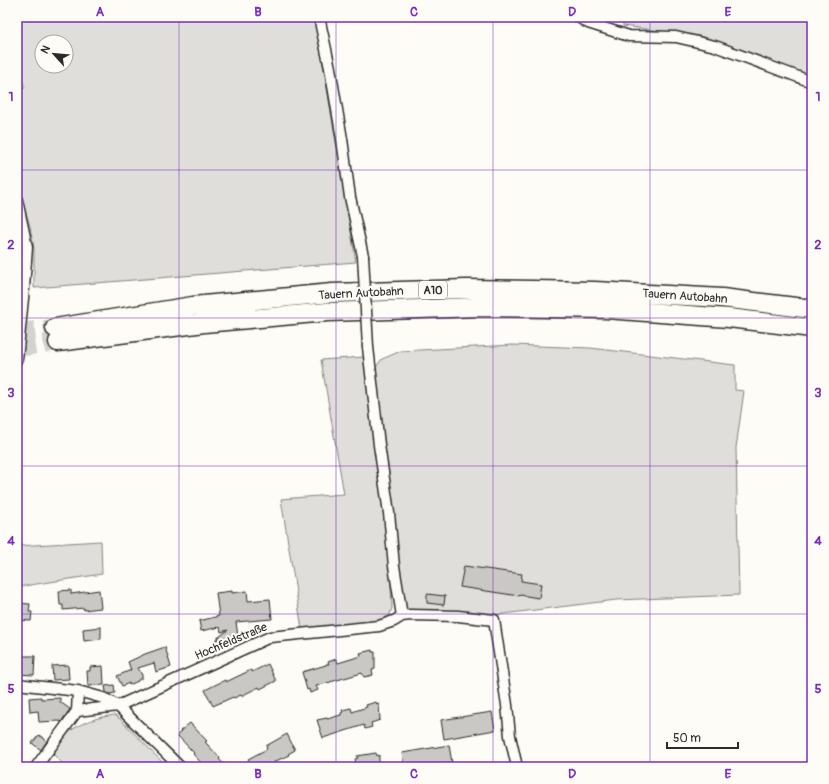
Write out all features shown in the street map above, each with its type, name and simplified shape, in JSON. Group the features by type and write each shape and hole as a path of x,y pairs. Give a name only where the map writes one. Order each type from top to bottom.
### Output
{"highway":[{"name":"Tauern Autobahn","path":"812,309 722,298 611,292 467,289 332,294 193,306 57,335 320,313 481,307 606,309 730,318 812,328"}],"street":[{"path":"319,17 330,68 350,197 363,256 368,348 379,445 389,513 394,566 402,616"},
{"path":"578,17 588,23 629,36 676,37 715,46 812,82"},
{"path":"17,200 27,247 17,358"},
{"name":"Hochfeldstraße","path":"77,710 118,706 270,637 379,626 394,621 402,616 410,615 458,616 494,620 507,705 510,736 517,767"},
{"path":"17,684 78,691 103,698 118,706 180,767"},
{"path":"36,767 77,710 78,691"}],"shaded area":[{"path":"17,17 315,17 356,262 34,288 34,249 30,226 17,184 17,91 25,88 17,66"},
{"path":"623,17 812,17 812,77 699,36 623,26"},
{"path":"512,345 590,348 735,365 735,390 744,391 736,448 739,595 616,600 495,615 401,612 373,371 382,359 401,351"},
{"path":"364,357 387,508 392,608 389,617 381,621 302,629 281,499 344,494 321,360"},
{"path":"101,541 102,574 17,587 17,546"},
{"path":"115,715 167,767 66,767 52,753 73,729 84,723 102,717"}],"building":[{"path":"464,566 522,574 521,581 541,584 539,598 460,587"},
{"path":"71,590 71,594 99,590 101,608 63,610 63,605 60,605 59,591"},
{"path":"232,591 232,593 247,591 248,601 270,599 272,619 236,622 238,637 215,640 228,630 221,632 220,627 201,631 199,621 219,616 216,593"},
{"path":"427,594 445,596 444,605 427,603"},
{"path":"17,603 30,604 29,612 32,612 31,621 17,620"},
{"path":"101,627 101,639 84,641 83,629"},
{"path":"165,647 171,667 156,672 154,663 138,668 142,678 129,685 129,683 122,686 117,676 131,670 128,662"},
{"path":"372,650 372,652 375,652 375,669 372,670 373,675 364,677 362,673 316,686 318,690 310,693 309,689 307,690 302,672 329,664 328,662 336,659 338,663 361,656 360,653"},
{"path":"17,656 35,656 34,675 17,674"},
{"path":"268,664 276,681 260,689 259,687 241,696 233,697 213,706 205,690 225,680 226,682"},
{"path":"68,665 69,679 53,680 52,666"},
{"path":"103,666 104,685 88,686 87,671 90,671 90,667"},
{"path":"114,685 115,693 109,694 106,692 105,686"},
{"path":"41,697 41,699 60,698 60,702 70,709 61,722 39,722 38,711 30,712 29,698"},
{"path":"376,702 377,705 379,704 380,720 371,723 372,727 365,729 364,725 323,738 317,720 341,715 343,712 342,710 351,708 352,712"},
{"path":"492,712 495,730 444,739 441,720"},
{"path":"190,723 207,741 205,742 226,767 205,767 177,735"},
{"path":"287,734 295,750 288,754 289,755 274,762 275,764 269,767 252,767 248,759 267,749 266,746"},
{"path":"39,735 47,741 41,750 32,743"},
{"path":"449,745 452,763 426,767 404,767 402,753"},
{"path":"376,753 377,756 379,755 379,767 357,767 355,759 358,758 357,756"}],"tunnel":[{"path":"17,332 55,328"},
{"path":"17,348 58,342"}]}
